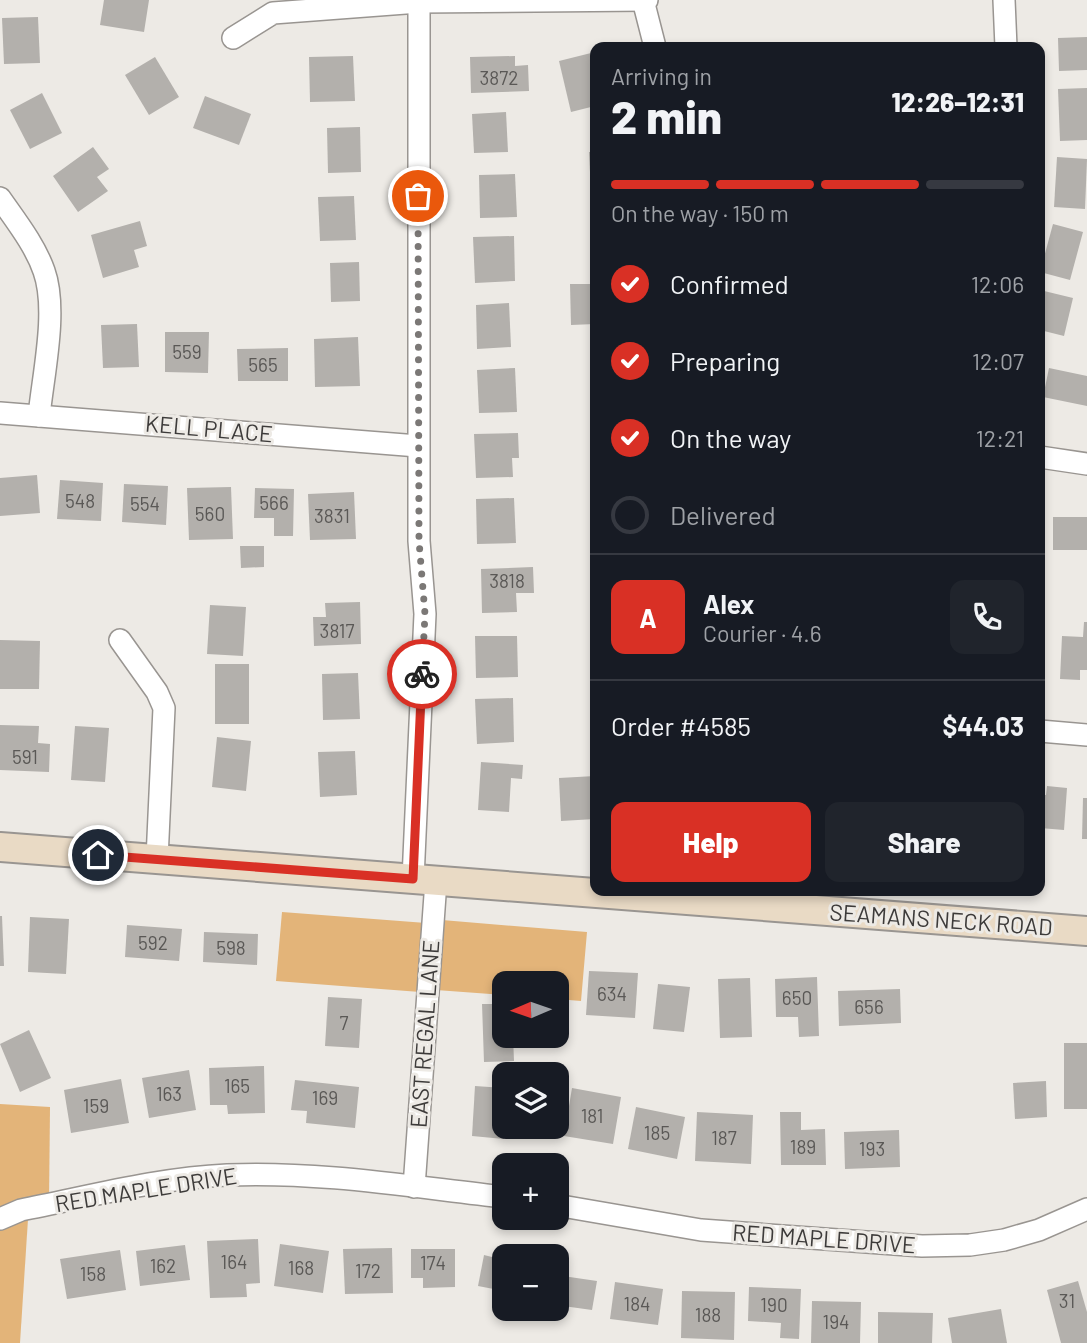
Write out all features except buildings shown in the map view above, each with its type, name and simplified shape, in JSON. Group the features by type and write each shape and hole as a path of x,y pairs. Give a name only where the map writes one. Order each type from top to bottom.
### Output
{"main road":[{"name":"SEAMANS NECK ROAD","path":"0,847 590,893"},
{"name":"SEAMANS NECK ROAD","path":"633,896 1087,931"}],"street":[{"path":"233,38 273,13 419,1 645,0 654,42"},
{"path":"1004,0 1006,42"},
{"name":"EAST REGAL LANE","path":"414,1187 425,880 425,614 419,541 418,446 419,1"},
{"path":"0,198 27,238 45,272 50,302 39,416"},
{"name":"KELL PLACE","path":"0,413 418,446"},
{"path":"1045,458 1087,464"},
{"path":"120,640 157,692 164,708 157,859"},
{"path":"1045,732 1087,735"},
{"name":"RED MAPLE DRIVE","path":"0,1219 21,1210 224,1175 272,1175 492,1196"},
{"name":"RED MAPLE DRIVE","path":"569,1207 701,1230 922,1246 970,1245 1004,1240 1039,1230 1087,1209"}],"shaded area":[{"path":"282,912 426,923 420,992 276,981"},
{"path":"442,920 587,932 581,1001 569,1000 569,971 492,971 492,994 436,990"},
{"path":"0,1104 50,1107 49,1204 0,1217"},
{"path":"28,1219 20,1343 0,1343 0,1227"}],"way so far":[{"path":"418,196 419,541 425,614 422,674"}],"route":[{"path":"98,855 413,879 422,674"}]}
